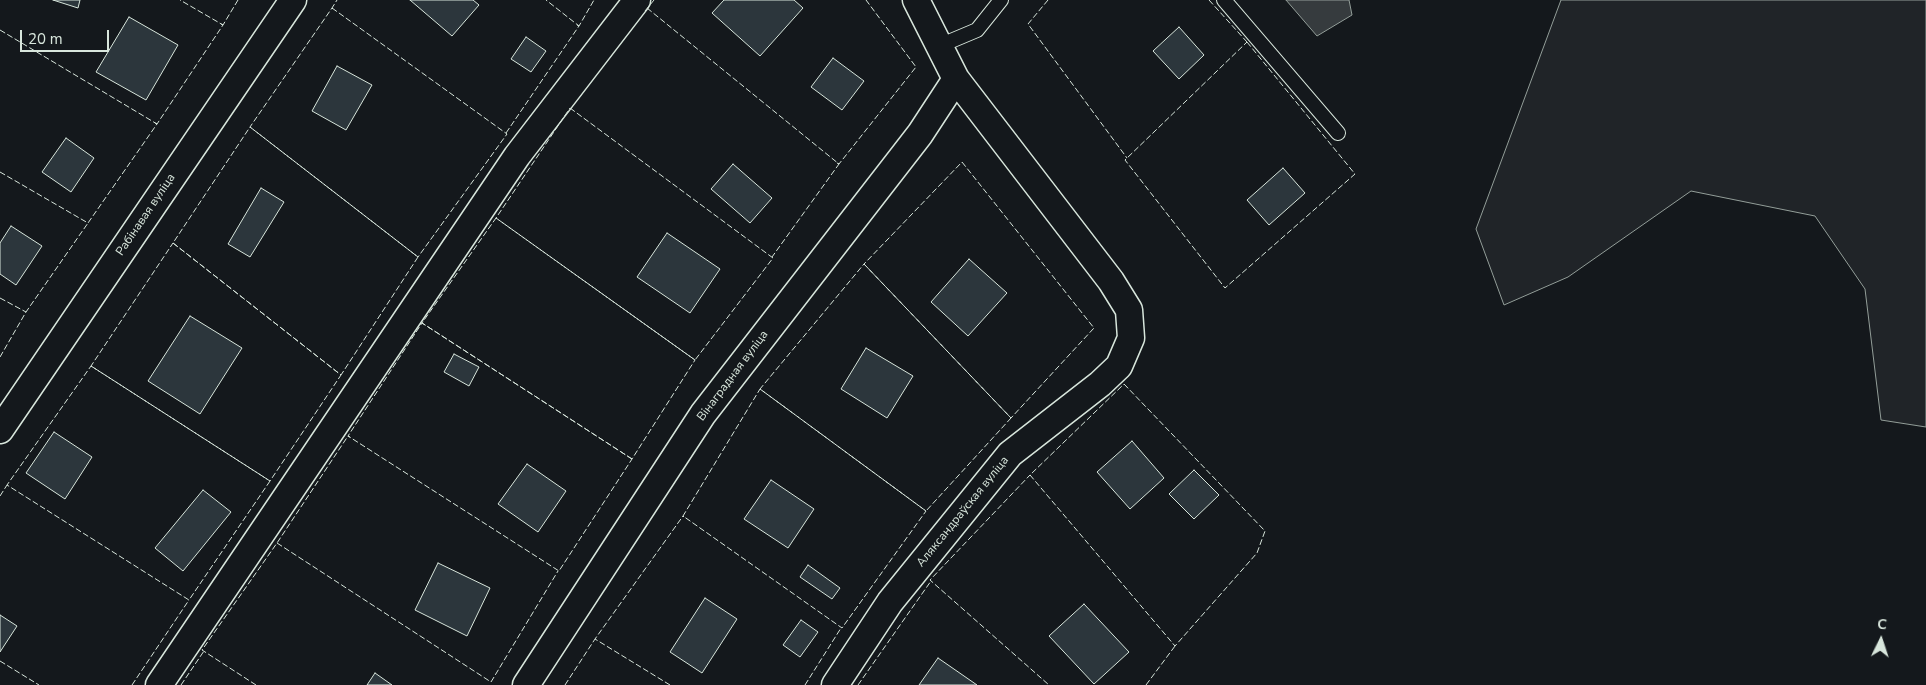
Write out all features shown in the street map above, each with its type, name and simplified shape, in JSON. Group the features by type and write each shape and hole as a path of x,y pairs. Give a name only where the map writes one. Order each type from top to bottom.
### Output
{"street":[{"name":"Рабінавая вуліца","path":"0,430 293,0"},
{"path":"159,685 517,156 637,0"},
{"path":"916,0 956,79"},
{"name":"Аляксандраўская вуліца","path":"835,685 890,602 1010,454 1100,384 1119,366 1131,338 1129,310 1111,281 956,79"},
{"name":"Вінаградная вуліца","path":"526,685 703,414 920,134 956,79"}],"lane":[{"path":"939,46 977,30 1001,0"},
{"path":"1224,0 1338,133"}],"shaded area":[{"path":"1286,0 1349,0 1352,15 1317,36"},
{"path":"1561,0 1926,0 1926,427 1881,420 1865,289 1815,216 1691,191 1568,277 1504,305 1476,229"}],"building":[{"path":"53,0 80,0 78,8"},
{"path":"410,0 473,0 479,5 452,36"},
{"path":"724,0 794,0 803,8 760,56 712,13"},
{"path":"129,17 178,45 146,100 96,72"},
{"path":"1179,27 1204,55 1179,79 1153,51"},
{"path":"526,37 546,51 531,72 511,59"},
{"path":"833,58 864,81 842,110 811,87"},
{"path":"337,66 372,85 346,130 312,111"},
{"path":"66,138 94,158 71,192 42,172"},
{"path":"733,164 772,198 750,223 711,189"},
{"path":"1283,168 1305,193 1269,225 1247,200"},
{"path":"261,188 284,202 250,257 228,244"},
{"path":"11,226 42,246 16,285 0,274 0,243"},
{"path":"667,233 720,269 690,313 637,277"},
{"path":"969,259 1007,293 968,336 931,302"},
{"path":"190,316 242,348 200,414 148,381"},
{"path":"866,348 913,376 887,418 841,389"},
{"path":"454,354 479,367 469,386 444,372"},
{"path":"54,432 92,457 65,499 26,473"},
{"path":"1132,441 1164,478 1130,509 1097,472"},
{"path":"527,464 566,491 538,532 498,504"},
{"path":"1194,470 1219,495 1194,519 1169,494"},
{"path":"771,480 814,509 788,548 744,519"},
{"path":"203,490 231,512 183,571 155,548"},
{"path":"438,563 490,588 467,636 415,610"},
{"path":"808,565 840,588 832,599 800,577"},
{"path":"705,598 737,619 702,673 670,652"},
{"path":"1084,604 1129,652 1094,684 1049,636"},
{"path":"0,615 17,626 0,652"},
{"path":"801,620 818,632 800,657 783,645"},
{"path":"938,658 977,685 919,685"},
{"path":"375,673 392,685 367,685"}],"fence":[{"path":"155,123 157,124 223,25 180,0"},
{"path":"221,24 223,25 238,0"},
{"path":"333,9 337,0"},
{"path":"506,133 579,26 546,0"},
{"path":"577,25 579,26 594,0"},
{"path":"645,11 654,0"},
{"path":"837,163 839,164 916,67 866,0"},
{"path":"1048,0 1028,24 1127,158"},
{"path":"1209,0 1247,42 1245,44"},
{"path":"332,8 507,134 418,257 250,127 332,8"},
{"path":"647,8 839,164 772,257"},
{"path":"0,30 157,124 88,223 0,172"},
{"path":"1247,42 1355,174 1225,288 1125,160 1247,42"},
{"path":"570,108 773,258 695,360 496,218 570,108"},
{"path":"250,127 418,257 341,375 173,243 250,127"},
{"path":"962,162 1094,328 1011,418 864,264 962,162"},
{"path":"632,459 422,323 348,436 559,571 632,459 695,360 496,218 422,323 632,459"},
{"path":"0,357 26,312 88,223"},
{"path":"173,243 341,375 270,481 91,366 173,243"},
{"path":"864,264 1011,418 926,511 760,389 864,264"},
{"path":"0,298 26,312"},
{"path":"91,366 270,481 189,600 7,485 91,366"},
{"path":"1124,384 1265,531 1257,553 1175,646 1030,475 1124,384"},
{"path":"760,389 926,511 842,628 683,516 760,389"},
{"path":"256,685 202,650 277,543 348,436 350,437"},
{"path":"1031,476 930,580 1049,685"},
{"path":"0,496 7,485"},
{"path":"670,685 595,639 684,517"},
{"path":"277,543 491,682 558,571"},
{"path":"858,685 931,581"},
{"path":"132,685 189,600"},
{"path":"805,685 841,628"},
{"path":"565,685 595,639"},
{"path":"1146,685 1175,646 1173,644"},
{"path":"181,685 204,651"},
{"path":"0,661 39,685"}]}
